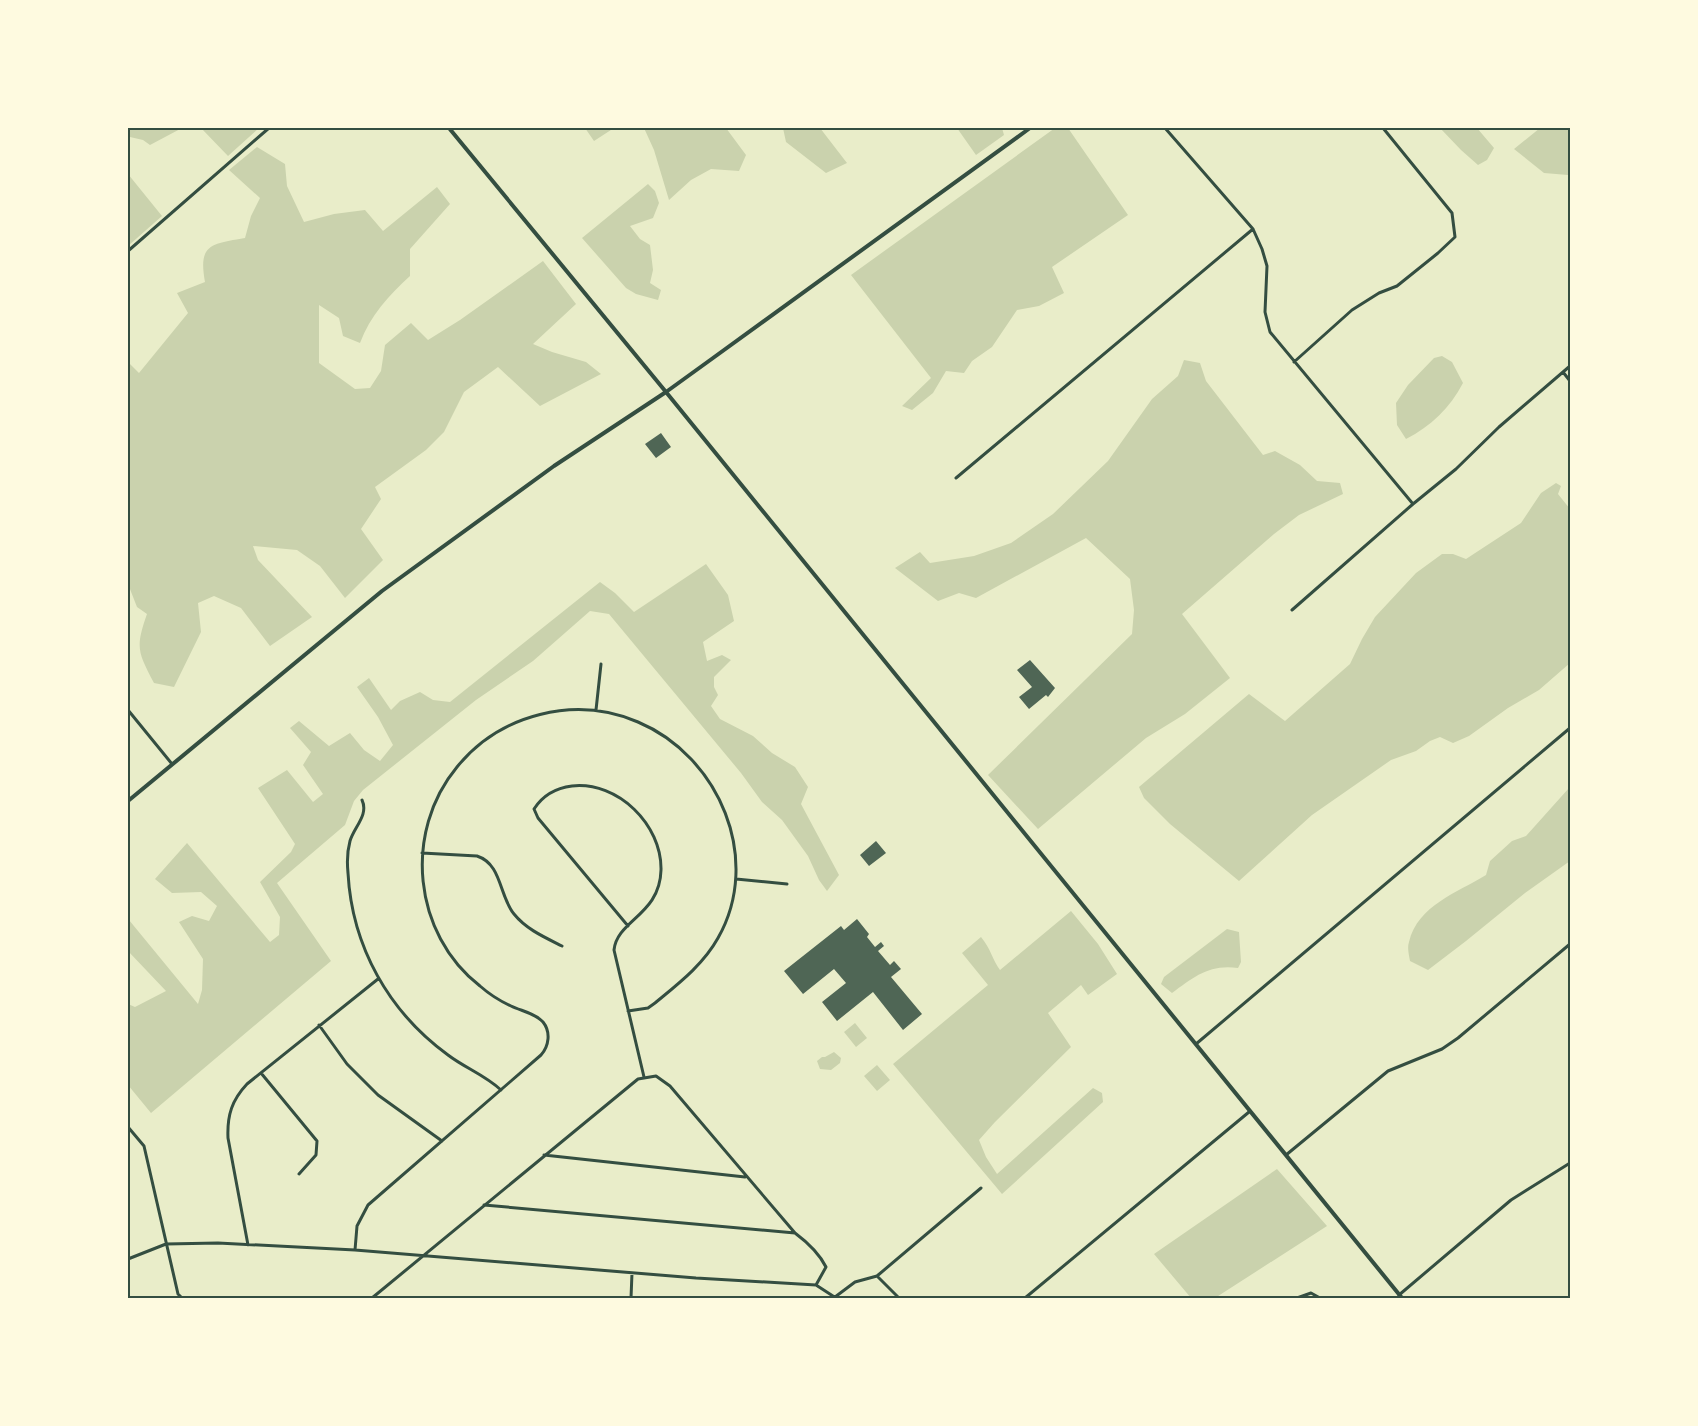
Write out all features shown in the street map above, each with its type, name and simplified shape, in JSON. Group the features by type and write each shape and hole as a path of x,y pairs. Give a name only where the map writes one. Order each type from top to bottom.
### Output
{"street":[{"path":"128,251 269,128"},
{"path":"449,128 1400,1297 1510,1200 1570,1163"},
{"path":"128,801 382,591 554,466 666,392 1030,128"},
{"path":"1166,128 1253,229 1267,266 1265,312 1270,332 1413,504"},
{"path":"1294,362 1352,310 1379,293 1397,286 1455,237 1452,213 1383,128"},
{"path":"956,478 1253,229"},
{"path":"1292,610 1456,469 1499,427 1570,366"},
{"path":"1563,372 1570,381"},
{"path":"596,710 601,664"},
{"path":"128,710 172,764"},
{"path":"355,1250 357,1226 368,1205 544,1052 547,1045 547,1029 537,1017 504,1002 477,985 448,952 436,931 427,905 422,874 424,833 442,788 457,766 479,744 503,728 533,716 561,710 596,710 638,722 664,736 704,775 729,822 736,852 736,879 734,899 728,919 709,952 696,968 648,1008 628,1011"},
{"path":"1195,1045 1570,728"},
{"path":"628,926 542,823 534,809 544,796 581,785 620,797 644,822 657,843 661,872 653,899 643,913 617,937 614,950 644,1077"},
{"path":"362,800 365,805 363,816 354,831 348,850 350,900 360,937 378,979 396,1006 423,1036 450,1057 487,1078 501,1090"},
{"path":"422,853 477,856 486,859 494,869 501,891 512,912 529,928 561,946"},
{"path":"736,879 787,884"},
{"path":"1285,1156 1388,1071 1442,1049 1458,1038 1570,944"},
{"path":"248,1245 230,1151 229,1113 236,1097 247,1084 378,979"},
{"path":"319,1026 340,1055 367,1084 395,1108 442,1141"},
{"path":"261,1073 317,1141 316,1155 299,1174"},
{"path":"372,1299 638,1079 656,1076 670,1086 746,1177 823,1261 826,1267 816,1286"},
{"path":"1025,1299 1249,1112"},
{"path":"128,1127 144,1146 178,1294 182,1299"},
{"path":"544,1155 746,1177"},
{"path":"128,1258 166,1244 218,1243 355,1250 816,1286 836,1298 855,1282 877,1276 981,1188"},
{"path":"484,1205 795,1233"},
{"path":"630,1299 632,1273"},
{"path":"877,1276 899,1299"},
{"path":"1297,1299 1311,1293 1320,1299"}],"green space":[{"path":"128,128 182,128 150,145 143,140 130,137 128,141"},
{"path":"201,128 259,128 228,156"},
{"path":"585,128 614,128 594,141"},
{"path":"644,128 726,128 746,155 739,171 711,169 691,180 669,200 654,150"},
{"path":"783,128 820,128 847,163 826,173 786,142"},
{"path":"957,128 1002,128 1004,135 976,155"},
{"path":"1055,128 1068,128 1128,215 1052,267 1064,293 1039,306 1017,310 992,347 972,361 964,373 946,371 933,393 912,410 902,406 931,378 851,275"},
{"path":"1440,128 1477,128 1494,148 1487,160 1478,165"},
{"path":"1540,128 1570,128 1570,177 1544,173 1514,149"},
{"path":"257,147 285,164 287,186 304,222 334,214 365,210 383,231 437,187 450,204 410,249 410,276 381,306 360,343 343,336 339,318 319,305 319,363 355,389 370,388 381,371 385,345 411,323 428,340 543,261 576,304 533,344 586,362 601,374 540,406 498,367 464,392 444,432 426,450 375,487 381,499 361,529 383,560 345,598 320,566 297,550 253,546 258,560 312,617 270,646 241,608 214,596 198,603 201,632 174,687 154,683 144,664 140,643 147,614 137,607 128,584 128,362 139,373 188,313 177,293 205,282 204,260 210,248 223,242 245,238 251,216 260,198 229,170"},
{"path":"128,174 162,216 128,246"},
{"path":"648,184 655,191 659,203 653,218 630,226 640,239 650,245 653,270 650,283 661,290 658,300 636,294 626,288 582,238"},
{"path":"1442,356 1452,362 1463,383 1439,416 1406,439 1397,425 1396,403 1408,385 1434,358"},
{"path":"1184,360 1200,363 1206,381 1263,455 1275,451 1300,465 1317,481 1340,483 1343,494 1299,515 1182,614 1230,678 1185,714 1146,738 1038,829 988,775 1132,634 1134,610 1130,579 1086,538 976,598 959,593 938,601 895,568 920,552 930,563 974,556 1011,543 1053,514 1108,461 1152,399 1178,376"},
{"path":"1556,483 1561,486 1558,494 1570,509 1570,663 1539,690 1508,708 1469,736 1453,743 1440,737 1416,751 1391,760 1312,815 1239,881 1170,824 1144,798 1139,787 1249,694 1285,721 1350,664 1375,617 1416,573 1442,554 1453,554 1466,559 1521,523 1541,493"},
{"path":"706,564 728,595 734,621 703,642 707,661 722,655 731,660 714,677 714,687 718,695 711,706 720,719 753,736 772,753 795,767 808,787 801,804 839,875 827,891 808,856 782,820 762,802 741,773 609,614 590,611 533,661 476,700 363,790 354,801 345,825 277,883 331,961 151,1113 128,1085 128,1004 135,1007 166,991 128,951 128,922 129,920 198,1004 202,990 203,959 179,922 192,916 209,921 217,906 201,892 172,893 155,879 187,843 270,942 279,935 280,917 260,882 291,852 295,844 258,788 287,770 313,802 323,794 303,765 311,752 290,728 299,721 329,746 350,733 364,750 380,761 393,745 378,717 357,687 369,678 391,710 400,701 420,692 433,700 450,702 600,582 634,612"},
{"path":"1569,788 1570,861 1525,893 1428,970 1410,961 1409,942 1421,918 1440,901 1486,875 1490,861 1512,841 1526,836"},
{"path":"1071,911 1098,944 1117,974 1088,995 1081,985 1048,1013 1071,1047 979,1140 997,1174 1093,1088 1102,1093 1103,1102 1002,1194 893,1064 988,985 962,953 981,937 1000,970"},
{"path":"1227,929 1239,932 1241,962 1238,968 1219,968 1202,973 1172,993 1161,984 1164,977"},
{"path":"855,1023 867,1038 856,1047 844,1032"},
{"path":"834,1052 841,1058 840,1063 831,1070 820,1069 817,1061"},
{"path":"877,1065 890,1080 877,1091 864,1076"},
{"path":"1277,1169 1327,1226 1215,1298 1191,1298 1154,1254"}],"building":[{"path":"661,433 671,447 656,458 645,444"},
{"path":"1030,660 1055,688 1048,697 1046,695 1029,709 1019,697 1032,687 1017,670"},
{"path":"876,841 886,853 869,866 860,855"},
{"path":"857,919 869,934 867,937 875,947 881,942 884,946 878,951 890,965 894,961 901,969 891,977 922,1014 903,1030 873,992 837,1021 822,1002 846,983 834,969 803,994 784,971 841,926 844,930"}]}
